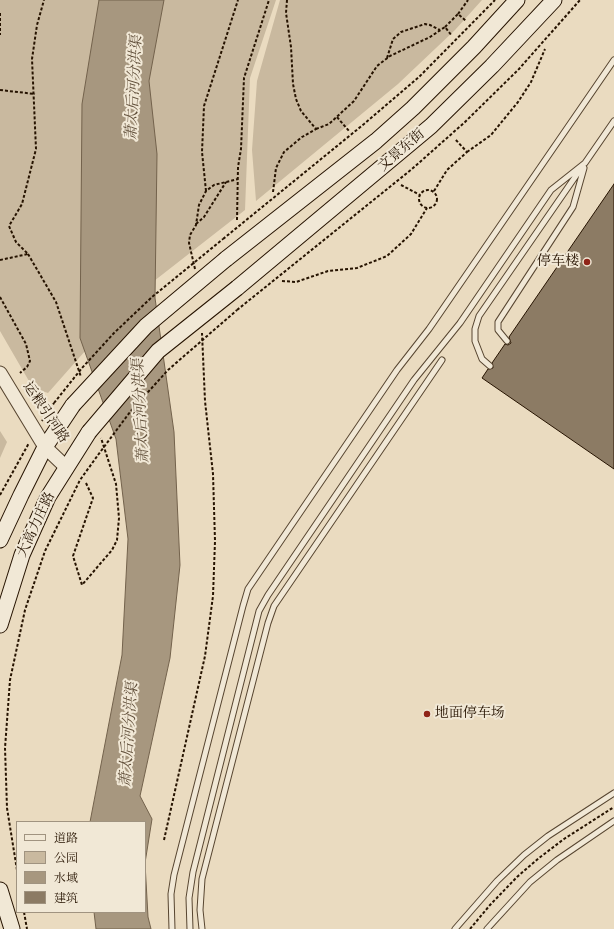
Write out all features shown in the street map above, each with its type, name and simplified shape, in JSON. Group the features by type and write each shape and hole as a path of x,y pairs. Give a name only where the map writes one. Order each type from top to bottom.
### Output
{"main road":[{"name":"文景东街","path":"73,405 146,326 226,258 376,141 413,108 474,47 517,0"},
{"name":"文景东街","path":"89,432 158,351 237,288 431,126 492,66 554,0"},
{"name":"大高力庄路","path":"0,540 45,447 73,405"},
{"name":"大高力庄路","path":"0,625 22,555 48,497 89,432"},
{"path":"0,890 12,929"}],"street":[{"name":"运粮引河路","path":"0,373 45,447 67,468"}],"lane":[{"path":"172,929 171,894 174,875 248,590 397,370 429,329 614,60"},
{"path":"490,366 482,359 475,341 475,329 479,316 614,121"},
{"path":"507,341 498,330 498,322 573,207 585,163"},
{"path":"190,929 189,898 193,872 260,611 268,595 414,380 460,323 551,190 585,163"},
{"path":"202,929 200,910 202,879 268,623 274,606 442,360"},
{"path":"455,929 497,881 524,855 548,836 614,793"},
{"path":"487,929 530,882 557,860 614,821"}],"path":[{"path":"0,260 28,254 16,242 9,226 22,204 36,149 35,94 32,59 37,25 44,0"},
{"path":"206,191 202,152 204,106 238,0"},
{"path":"237,220 244,78 269,0"},
{"path":"287,0 286,12 292,47 293,84 296,99 301,111 316,129"},
{"path":"273,192 276,168 284,152 302,137 329,124 354,101 377,66 387,58 430,37 445,27 458,14 468,0"},
{"path":"0,495 54,403 82,368 114,333 152,297 364,124 419,77 495,0"},
{"path":"16,864 7,808 5,748 10,680 25,610 45,551 80,480 130,412 168,370 237,310 412,169 465,122 519,70 580,0"},
{"path":"0,13 0,35"},
{"path":"458,14 466,22"},
{"path":"387,58 393,40 402,32 425,24 440,30"},
{"path":"445,27 452,36"},
{"path":"434,191 447,170 467,152 490,135 518,102 531,82 546,49"},
{"path":"0,90 35,94"},
{"path":"337,117 348,131"},
{"path":"455,139 467,152"},
{"path":"196,225 199,205 206,191 214,185 238,179"},
{"path":"196,275 189,243 190,235 196,225 204,217 226,182"},
{"path":"401,186 420,195"},
{"path":"425,190 434,191 438,200 432,208 427,208 419,202 420,195 425,190"},
{"path":"282,281 296,282 328,271 357,268 387,256 411,234 427,208"},
{"path":"0,297 26,344 30,360 27,367 20,373"},
{"path":"164,840 205,656 213,596 215,542 213,474 205,401 202,330"},
{"path":"470,929 490,905 534,863 564,840 614,806"},
{"path":"24,913 27,929"}],"green space":[{"path":"0,0 276,0 250,78 245,210 131,299 48,393 33,388 0,331"},
{"path":"280,0 482,0 455,30 398,84 256,201 252,150 257,81"},
{"path":"0,431 7,442 0,458"}],"water":[{"name":"萧太后河分洪渠","path":"99,0 164,0 149,81 157,154 155,298 174,432 180,565 170,658 140,796 152,819 146,857 146,821 90,821 122,655 128,539 116,439 80,338 82,104"},
{"path":"146,881 148,917 151,929 96,929 94,913 146,913"}],"building":[{"name":"停车楼","path":"614,184 614,469 482,378 488,369 493,368 492,363 505,344 508,345 511,343 509,337"}],"place":[{"name":"停车楼","path":"587,262"},
{"name":"地面停车场","path":"427,714"}]}
